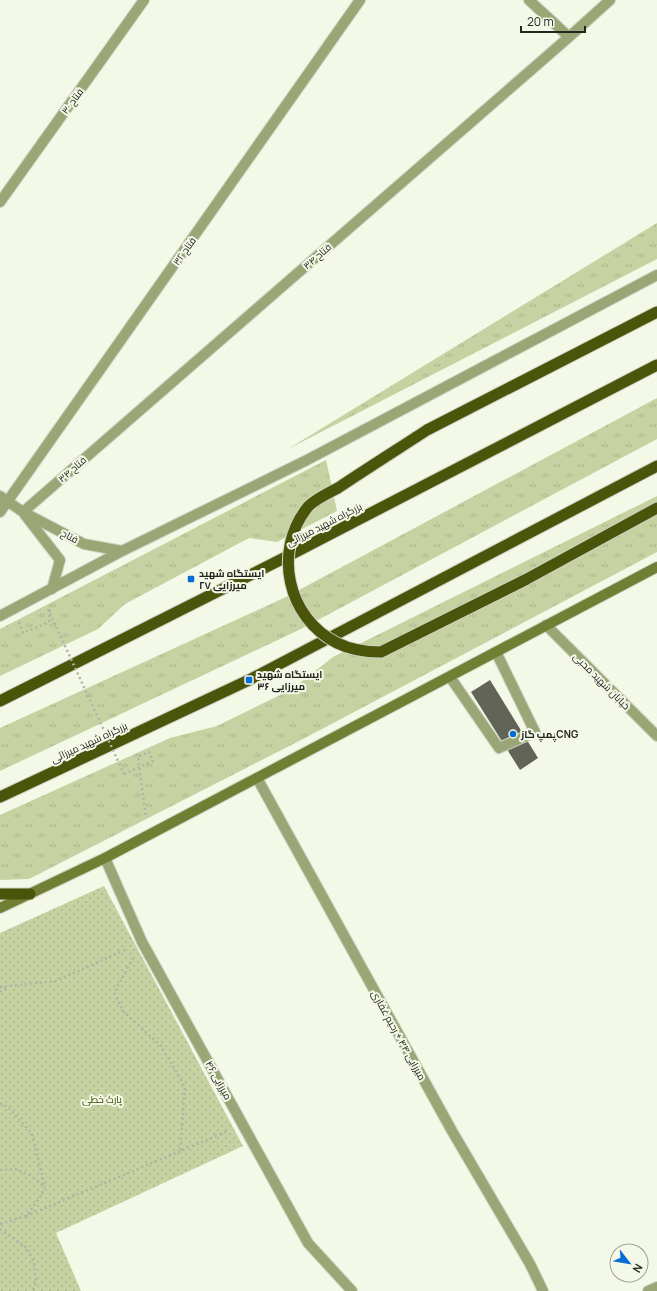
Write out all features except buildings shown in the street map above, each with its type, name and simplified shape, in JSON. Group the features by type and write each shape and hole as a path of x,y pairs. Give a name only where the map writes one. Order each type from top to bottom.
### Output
{"highway":[{"path":"657,312 427,430 308,507 295,528 290,542 288,556 290,585 302,612 323,634 350,648 365,652 381,652 525,580 657,508"},
{"name":"بزرگراه شهید میرزائی","path":"0,701 286,557 657,365"},
{"name":"بزرگراه شهید میرزائی","path":"0,797 249,680 657,466"},
{"path":"0,894 30,894"}],"main road":[{"path":"0,908 104,858 657,567"}],"street":[{"name":"فتاح ۳۰","path":"0,202 144,0"},
{"name":"فتاح ۳۲","path":"0,512 4,498 360,0"},
{"path":"529,0 569,37"},
{"name":"فتاح ۳۴","path":"23,512 610,0"},
{"path":"0,616 122,551 307,460 657,275"},
{"name":"فتاح","path":"4,498 23,512 84,544 122,551"},
{"name":"فتاح","path":"23,512 60,560 52,589"},
{"name":"خیابان شهید محبی","path":"546,626 657,736"},
{"path":"450,676 499,748 534,732 496,652"},
{"name":"میرزایی ۴۴ + رحیم غفاری","path":"257,778 452,1131 530,1264 543,1291"},
{"name":"میرزایی ۴۶","path":"104,858 142,942 308,1242 352,1291"},
{"path":"648,1291 657,1287"}],"path":[{"path":"42,612 48,609 124,774 138,768 145,764 153,761 149,752 138,757 139,764 140,772 141,780 148,835"},
{"path":"24,620 18,622 23,633 49,622"},
{"path":"0,987 56,981 142,942"},
{"path":"142,942 114,993 124,1012 161,1046 185,1087 180,1151"},
{"path":"0,992 8,986"},
{"path":"0,1103 9,1108 32,1134 45,1187 40,1197 26,1216"},
{"path":"0,1224 26,1216 243,1124"},
{"path":"0,1170 16,1169 31,1176 45,1187"},
{"path":"0,1229 27,1248 34,1263 36,1283 32,1291"}],"green space":[{"path":"657,223 657,259 288,449"},
{"path":"657,398 657,439 301,629 0,771 0,728 286,597"},
{"path":"326,460 337,511 277,542 249,538 125,604 98,629 0,676 0,629"},
{"path":"657,496 657,552 303,739 29,879 0,880 0,815 170,738 217,726 292,689 333,657"},
{"name":"پارک خطی","path":"104,886 243,1146 56,1233 81,1291 0,1291 0,933"}],"place":[{"name":"ایستگاه شهید میرزایی ۲۷","path":"191,579"},
{"name":"ایستگاه شهید میرزایی ۳۶","path":"249,680"},
{"name":"پمپ گازCNG","path":"513,734"}]}
